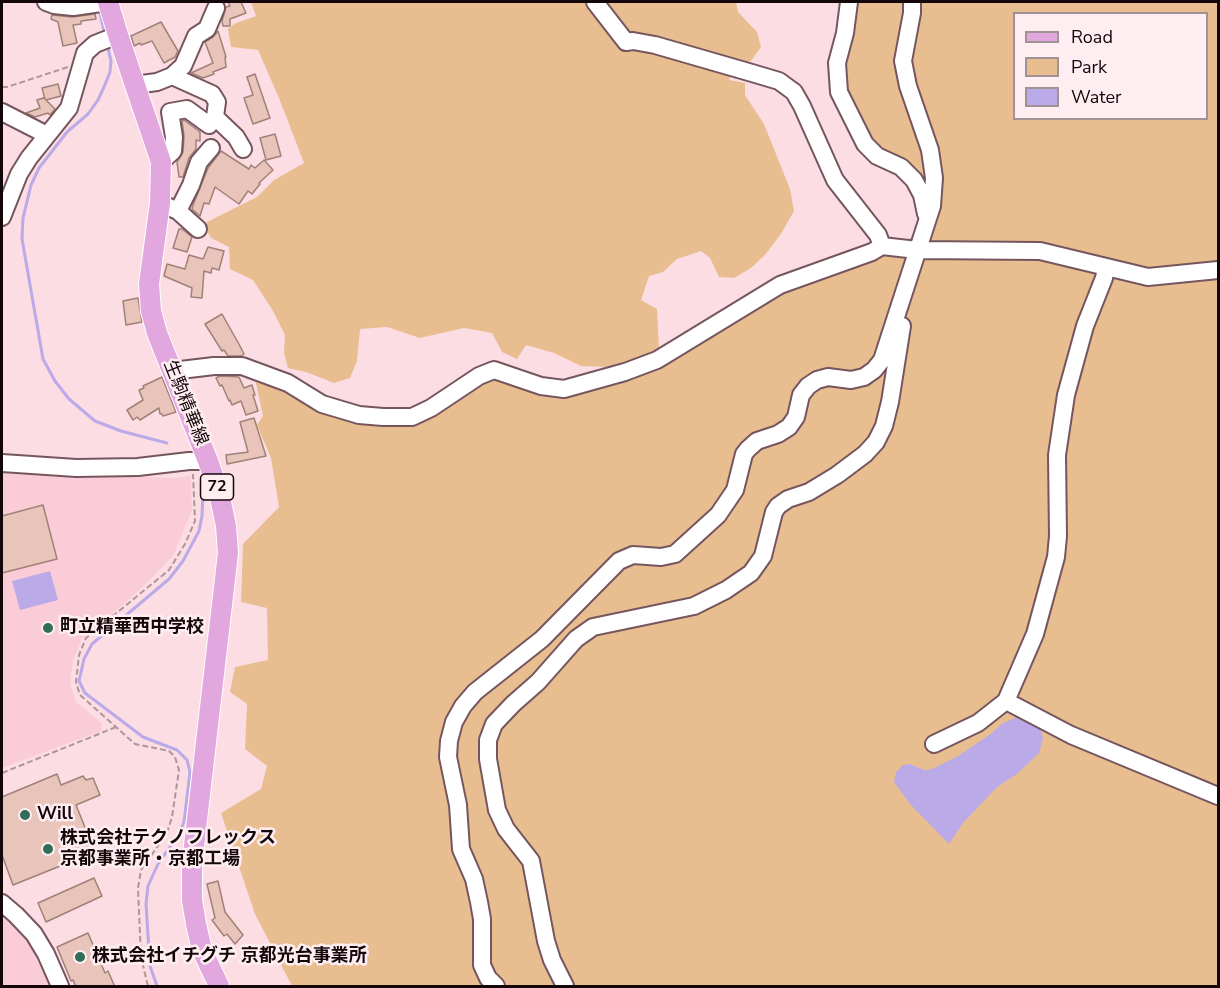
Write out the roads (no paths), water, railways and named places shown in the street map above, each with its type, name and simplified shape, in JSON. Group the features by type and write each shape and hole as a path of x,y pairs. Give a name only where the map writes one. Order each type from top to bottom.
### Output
{"main road":[{"name":"生駒精華線","path":"108,2 151,130 169,207 149,284 154,322 219,493 228,553 192,863 192,900 202,950 219,987"}],"street":[{"path":"46,2 73,7 108,2"},
{"path":"595,2 626,42 655,45 779,81 794,92 835,180 878,235 882,246"},
{"path":"849,2 845,33 837,63 839,92 865,144 877,156 901,167 914,180 925,204 926,223"},
{"path":"496,987 488,978 482,965 482,919 479,902 474,879 460,849 458,805 448,749 451,732 459,713 475,692 542,639 619,561 633,555 669,556 685,546 718,515 731,498 744,454 748,449 757,441 784,431 793,423 801,395 808,386 822,378 858,379 874,370 882,360 932,206 934,178 930,150 908,86 903,61 912,2"},
{"path":"134,85 157,82 172,76 183,66 196,36 207,29 216,8"},
{"path":"2,217 19,174 46,135 69,108 85,53 95,44 118,35"},
{"path":"172,76 212,94 217,102 216,117 236,137 243,148"},
{"path":"160,162 173,151 174,137 170,112 187,109 209,125"},
{"path":"2,112 46,135"},
{"path":"198,229 169,207 191,186 199,162 211,148"},
{"path":"172,371 214,366 242,366 288,383 322,404 359,415 412,417 431,408 479,376 494,370 541,386 564,389 626,372 657,360 780,285 872,252 882,246 917,250 1040,251 1149,277 1218,270"},
{"path":"934,744 978,723 1006,701 1035,634 1056,557 1057,455 1066,395 1085,326 1106,268"},
{"path":"565,987 546,941 531,861 506,829 494,799 488,759 488,740 494,724 538,682 576,639 593,627 694,606 746,577 756,568 762,556 774,512 778,506 788,499 809,492 837,475 871,448 884,426 890,402 909,274"},
{"path":"2,464 76,468 138,467 208,460"},
{"path":"1006,701 1071,735 1218,796"},
{"path":"2,903 34,934 46,954 60,987"}],"water":[{"path":"50,571 58,600 20,610 12,581"},
{"path":"1017,717 1032,720 1040,728 1043,738 1039,753 1017,774 997,787 963,823 949,844 910,804 894,782 896,772 903,765 910,764 924,770 932,769 958,756 992,733 1001,724"}],"waterway":[{"path":"99,9 105,35"},
{"path":"107,44 111,61 110,72 104,87 88,114 67,132 39,168 31,185 23,218 22,239 43,359 55,381 69,399 95,421 121,431 167,443"},
{"path":"157,986 150,966 146,904 148,886 158,864 179,834 184,822 190,772 187,760 177,750 143,737 85,693 79,681 84,659 92,644 169,579 183,561 199,531 203,492"}],"place":[{"name":"町立精華西中学校","path":"48,628"},
{"name":"Will","path":"25,815"},
{"name":"株式会社テクノフレックス 京都事業所・京都工場","path":"48,849"},
{"name":"株式会社イチグチ 京都光台事業所","path":"80,957"}]}
